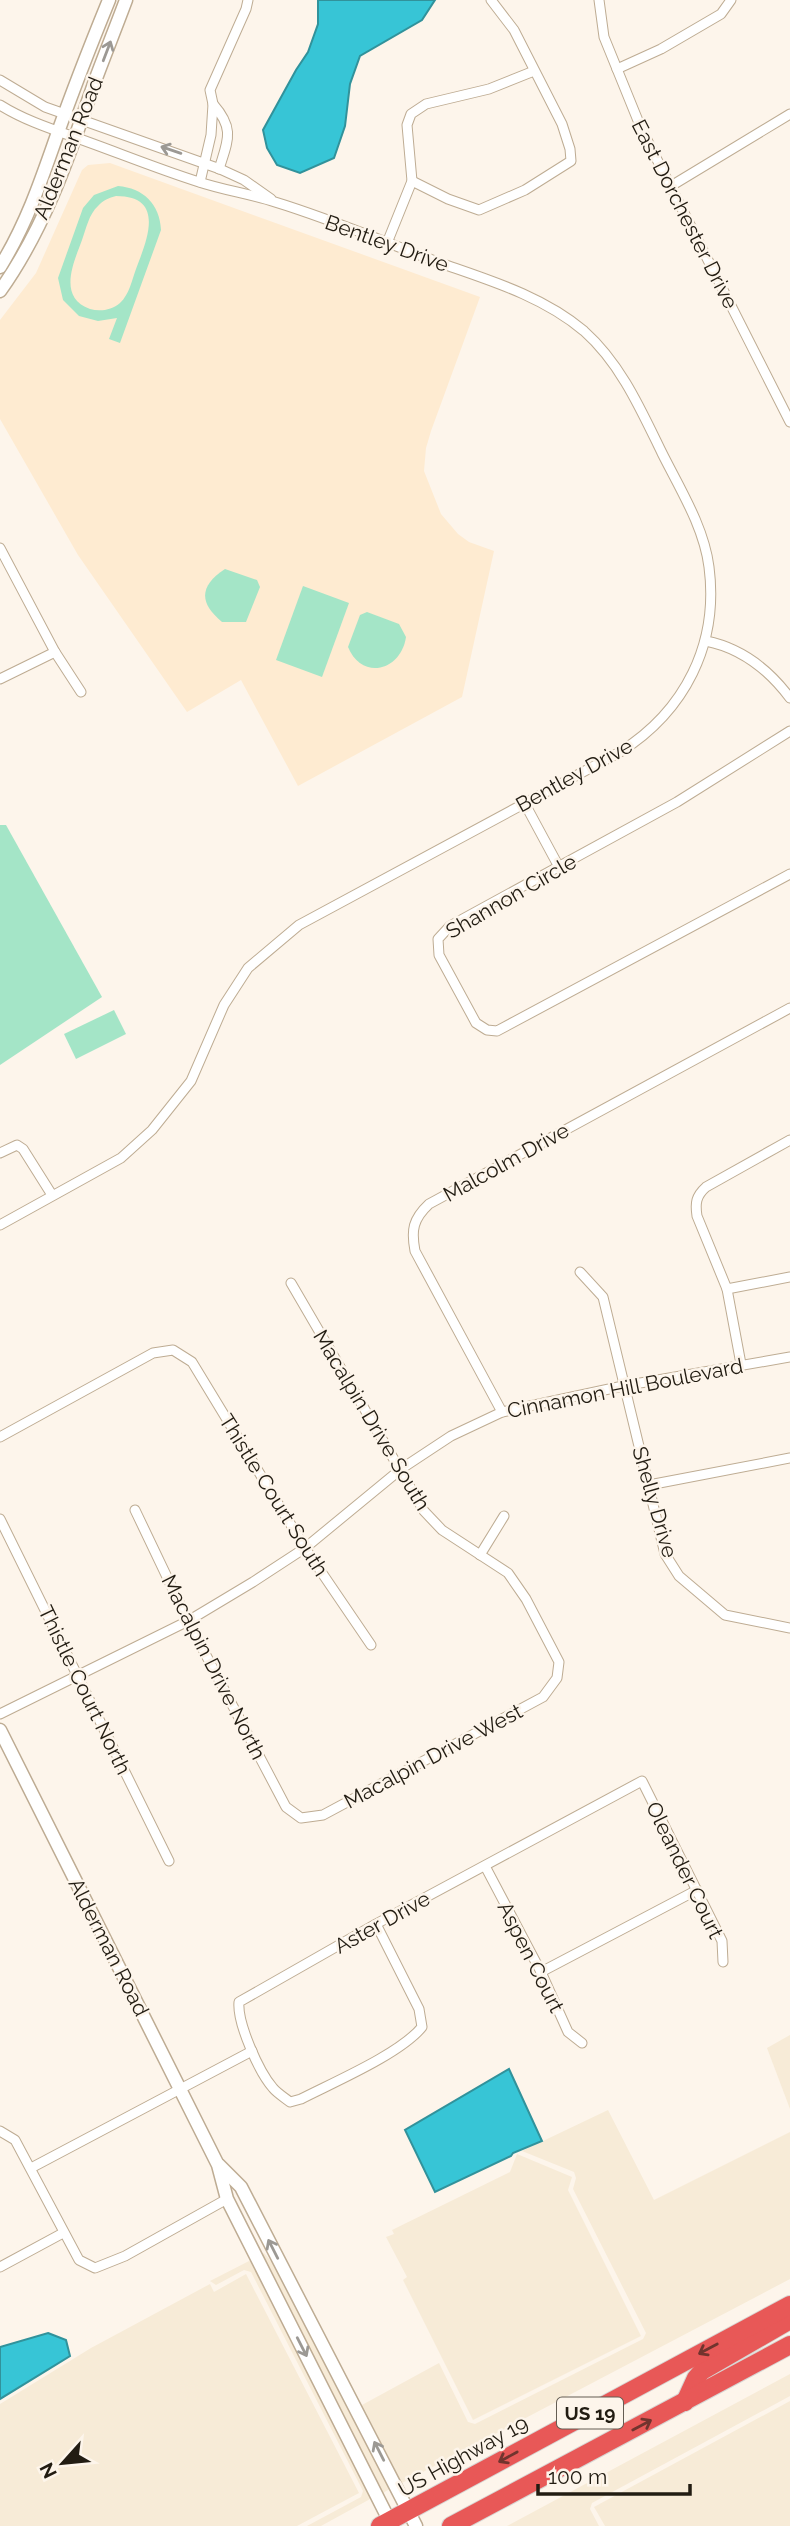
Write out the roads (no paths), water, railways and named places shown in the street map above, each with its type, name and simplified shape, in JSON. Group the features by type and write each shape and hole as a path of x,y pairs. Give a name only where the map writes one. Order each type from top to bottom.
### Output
{"highway":[{"name":"US Highway 19","path":"387,2524 413,2519 790,2305"},
{"path":"685,2402 702,2371 790,2320"},
{"name":"US 19","path":"452,2526 790,2345"}],"street":[{"name":"Alderman Road","path":"0,267 15,243 37,195 58,131 109,0"},
{"name":"Alderman Road","path":"0,291 19,264 76,138 126,0"},
{"path":"219,169 228,140 226,123 214,104 210,90 248,0"},
{"path":"412,181 478,210 525,190 571,161 562,124 514,30 491,0"},
{"name":"East Dorchester Drive","path":"599,0 604,37 641,128 790,422"},
{"path":"617,69 661,50 722,14 731,0"},
{"path":"387,243 412,181 407,125 411,114 426,104 500,86 534,71"},
{"name":"Bentley Drive","path":"0,80 28,99 204,162 244,180 275,202"},
{"path":"200,182 214,104"},
{"name":"Bentley Drive","path":"0,105 23,118 76,138 200,182 275,202 514,289 556,311 585,332 628,385 703,540 709,563 711,589 706,641 688,686 653,728 620,752 299,925 248,968 224,1005 191,1081 152,1130 121,1158 0,1225"},
{"path":"671,186 790,114"},
{"path":"212,124 226,123"},
{"path":"0,548 55,652 81,692"},
{"path":"706,641 724,645 747,657 774,678 790,698"},
{"path":"0,679 55,652"},
{"name":"Shannon Circle","path":"790,730 677,802 450,926 440,936 438,950 472,1017 481,1027 492,1031 503,1029 790,874"},
{"path":"525,804 559,867"},
{"name":"Malcolm Drive","path":"502,1412 415,1251 412,1235 416,1216 429,1205 790,1008"},
{"path":"741,1364 727,1289 695,1205 698,1195 715,1181 790,1140"},
{"path":"0,1153 17,1146 23,1149 52,1195"},
{"name":"Shelly Drive","path":"580,1272 603,1297 665,1554 679,1576 725,1615 790,1628"},
{"path":"727,1289 790,1277"},
{"name":"Macalpin Drive South","path":"291,1283 424,1511 442,1530 508,1573 526,1599 559,1662 557,1678"},
{"name":"Thistle Court South","path":"0,1437 153,1353 173,1350 192,1362 305,1548 371,1645"},
{"name":"Cinnamon Hill Boulevard","path":"0,1714 188,1620 305,1548 401,1469 451,1436 502,1412 623,1385 790,1357"},
{"path":"649,1485 790,1458"},
{"name":"Macalpin Drive North","path":"135,1510 188,1620 286,1807 301,1818"},
{"path":"480,1555 504,1516"},
{"name":"Thistle Court North","path":"0,1518 169,1861"},
{"name":"Macalpin Drive West","path":"301,1818 323,1815 543,1697 557,1678"},
{"name":"Alderman Road","path":"0,1730 181,2088 218,2165 227,2199 387,2524"},
{"name":"Aster Drive","path":"252,2051 240,2022 239,2002 376,1924 642,1781"},
{"name":"Oleander Court","path":"642,1781 722,1941 723,1962"},
{"name":"Aspen Court","path":"485,1866 541,1972 568,2032 582,2043"},
{"path":"541,1972 697,1890"},
{"path":"31,2168 252,2051 273,2088 290,2102 301,2099 413,2039 422,2027 419,2009 376,1924"},
{"path":"0,2131 15,2140 79,2260 95,2268 125,2256 227,2199"},
{"name":"Alderman Road","path":"218,2165 241,2187 413,2519"},
{"path":"0,2267 63,2233"}],"water":[{"path":"318,0 435,0 422,20 360,56 350,84 345,126 334,158 300,173 277,165 267,148 263,130 308,52 318,24"},
{"path":"509,2069 542,2141 435,2192 405,2130"},
{"path":"48,2333 66,2340 70,2356 0,2399 0,2347"}]}
